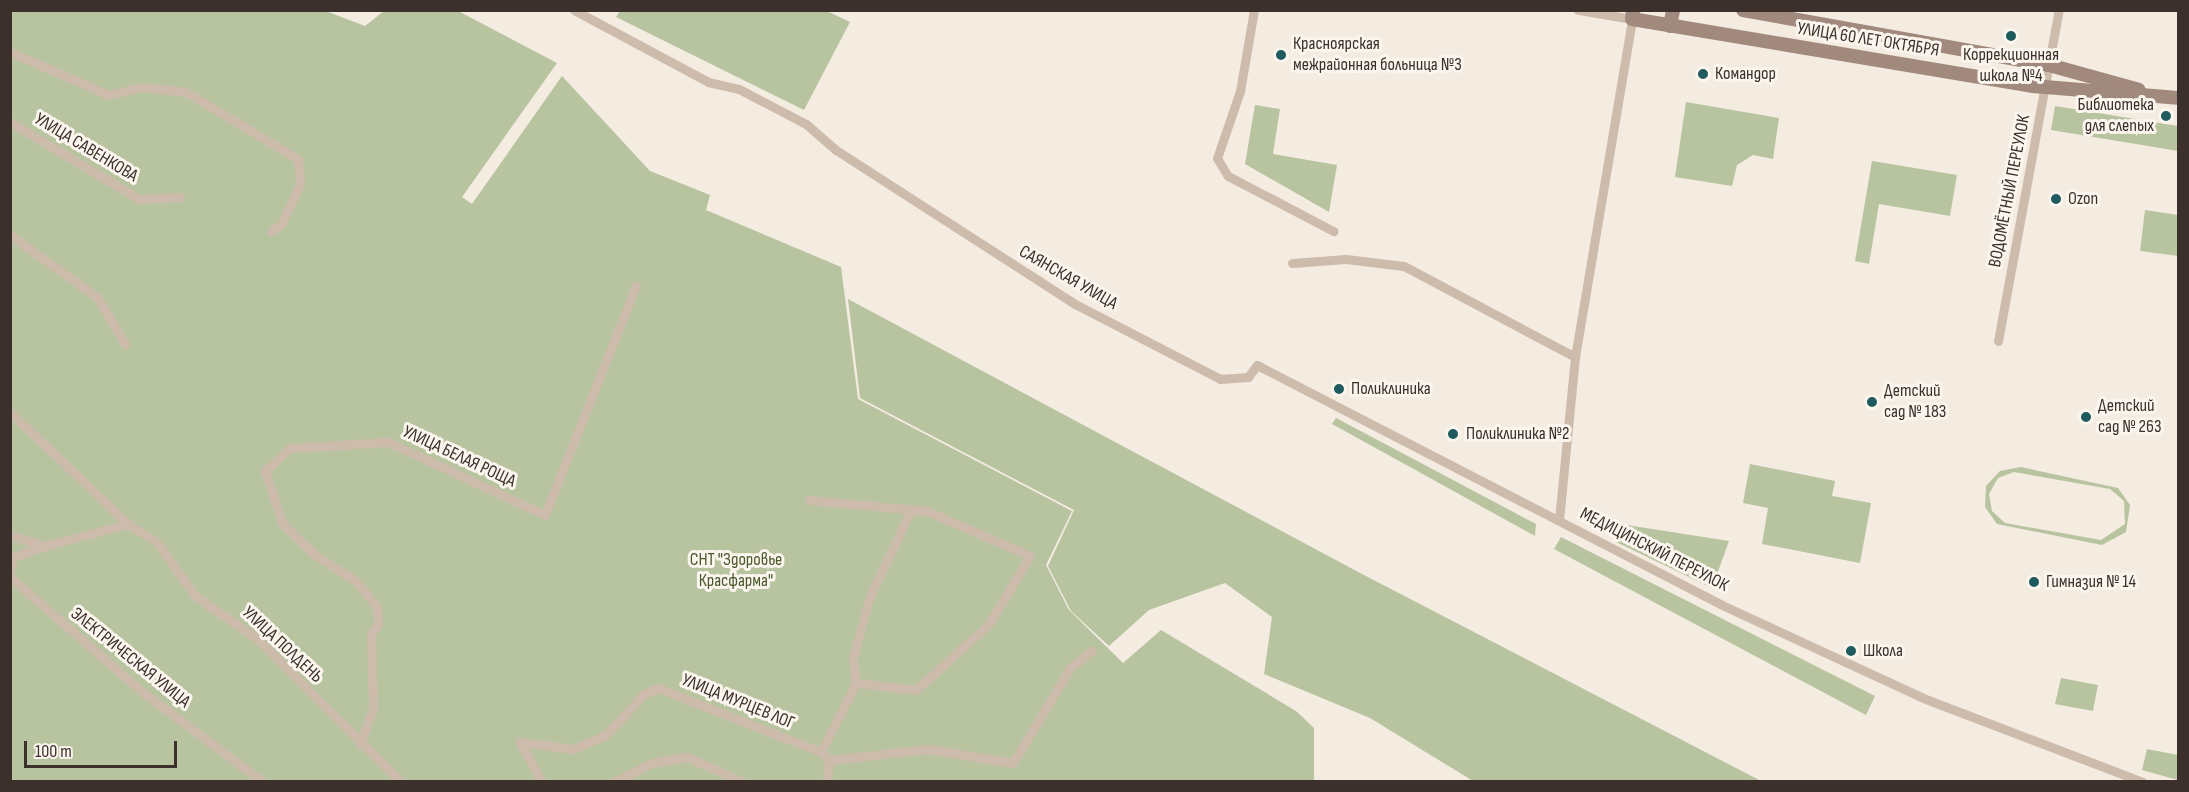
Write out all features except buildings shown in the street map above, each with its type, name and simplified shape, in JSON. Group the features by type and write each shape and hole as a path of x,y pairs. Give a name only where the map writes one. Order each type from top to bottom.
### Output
{"main road":[{"path":"1670,26 1673,10"},
{"name":"УЛИЦА 60 ЛЕТ ОКТЯБРЯ","path":"1743,10 2049,65 2152,94"},
{"name":"УЛИЦА 60 ЛЕТ ОКТЯБРЯ","path":"1632,15 1670,26 2046,88 2152,94 2178,98"}],"street":[{"name":"САЯНСКАЯ УЛИЦА","path":"574,10 708,82 739,89 806,124 836,150 1085,309 1220,379 1248,377 1257,365 1559,520"},
{"path":"1254,10 1240,91 1217,158 1228,176 1333,231"},
{"name":"УЛИЦА 60 ЛЕТ ОКТЯБРЯ","path":"1578,10 1632,15"},
{"name":"ВОДОМЁТНЫЙ ПЕРЕУЛОК","path":"1998,341 2059,10"},
{"name":"МЕДИЦИНСКИЙ ПЕРЕУЛОК","path":"1632,15 1575,357 1559,520 1596,545 1913,694 2143,782"},
{"path":"10,52 109,95 141,87 186,92 298,159 300,184 282,223 271,232"},
{"name":"УЛИЦА САВЕНКОВА","path":"10,122 139,199 180,197"},
{"path":"10,235 97,297 125,344"},
{"path":"1292,263 1346,259 1404,266 1575,357"},
{"name":"УЛИЦА БЕЛАЯ РОЩА","path":"360,744 373,709 371,633 378,625 377,607 356,581 315,555 282,523 265,471 290,448 388,442 545,515 636,285"},
{"name":"УЛИЦА ПОЛДЕНЬ","path":"10,412 128,524 157,542 195,596 256,638 360,744 401,782"},
{"path":"808,500 927,511 1030,556 989,624 916,690 856,683"},
{"path":"829,760 821,752 856,683 853,657 870,596 911,510"},
{"path":"10,571 11,558 44,546 128,524"},
{"path":"10,535 44,546"},
{"name":"ЭЛЕКТРИЧЕСКАЯ УЛИЦА","path":"10,577 141,691 263,782"},
{"path":"829,760 928,748 1013,763 1070,668 1092,650"},
{"name":"УЛИЦА МУРЦЕВ ЛОГ","path":"542,782 520,742 574,749 606,735 644,694 658,688 821,752"},
{"path":"614,782 652,763 687,757 743,782"},
{"path":"827,782 829,760"}],"green space":[{"name":"СНТ \"Здоровье Красфарма\"","path":"323,10 365,26 384,11 458,11 557,63 462,197 472,204 562,76 650,171 710,195 706,210 841,267 858,399 1072,511 1046,565 1069,610 1123,663 1161,630 1296,711 1314,728 1314,781 11,781 10,11"},
{"path":"620,11 827,11 850,22 804,110 616,17"},
{"path":"1686,102 1779,118 1773,159 1753,155 1737,165 1732,186 1675,177"},
{"path":"1255,105 1280,109 1273,154 1337,165 1329,212 1245,164"},
{"path":"2055,106 2178,126 2178,151 2051,130"},
{"path":"1872,161 1957,175 1950,216 1879,204 1869,264 1855,261"},
{"path":"2145,210 2178,215 2178,256 2140,251"},
{"path":"848,299 1362,574 1761,781 1473,781 1370,718 1264,674 1272,617 1225,583 1149,610 1109,646 1071,611 1048,566 1074,510 860,398"},
{"path":"1336,418 1536,524 1535,536 1332,424"},
{"path":"1750,464 1835,481 1832,496 1871,503 1860,563 1762,544 1768,508 1743,503"},
{"path":"2021,467 2118,488 2130,505 2126,532 2102,545 1997,524 1985,507 1986,486 2000,471","holes":["2014,472 2110,489 2124,501 2125,524 2101,540 2005,523 1992,511 1989,494 1998,478"]},
{"path":"1620,524 1729,541 1712,588 1616,542"},
{"path":"1561,537 1875,696 1866,715 1554,549"},
{"path":"2061,678 2098,685 2093,711 2055,704"},
{"path":"2147,749 2178,755 2178,780 2142,770"}],"place":[{"name":"Коррекционная школа №4","path":"2011,36"},
{"name":"Красноярская межрайонная больница №3","path":"1281,55"},
{"name":"Командор","path":"1703,74"},
{"name":"Библиотека для слепых","path":"2166,116"},
{"name":"Ozon","path":"2056,199"},
{"name":"Поликлиника","path":"1339,389"},
{"name":"Детский сад № 183","path":"1872,402"},
{"name":"Детский сад № 263","path":"2086,417"},
{"name":"Поликлиника №2","path":"1453,434"},
{"name":"Гимназия № 14","path":"2034,582"},
{"name":"Школа","path":"1851,651"}]}
